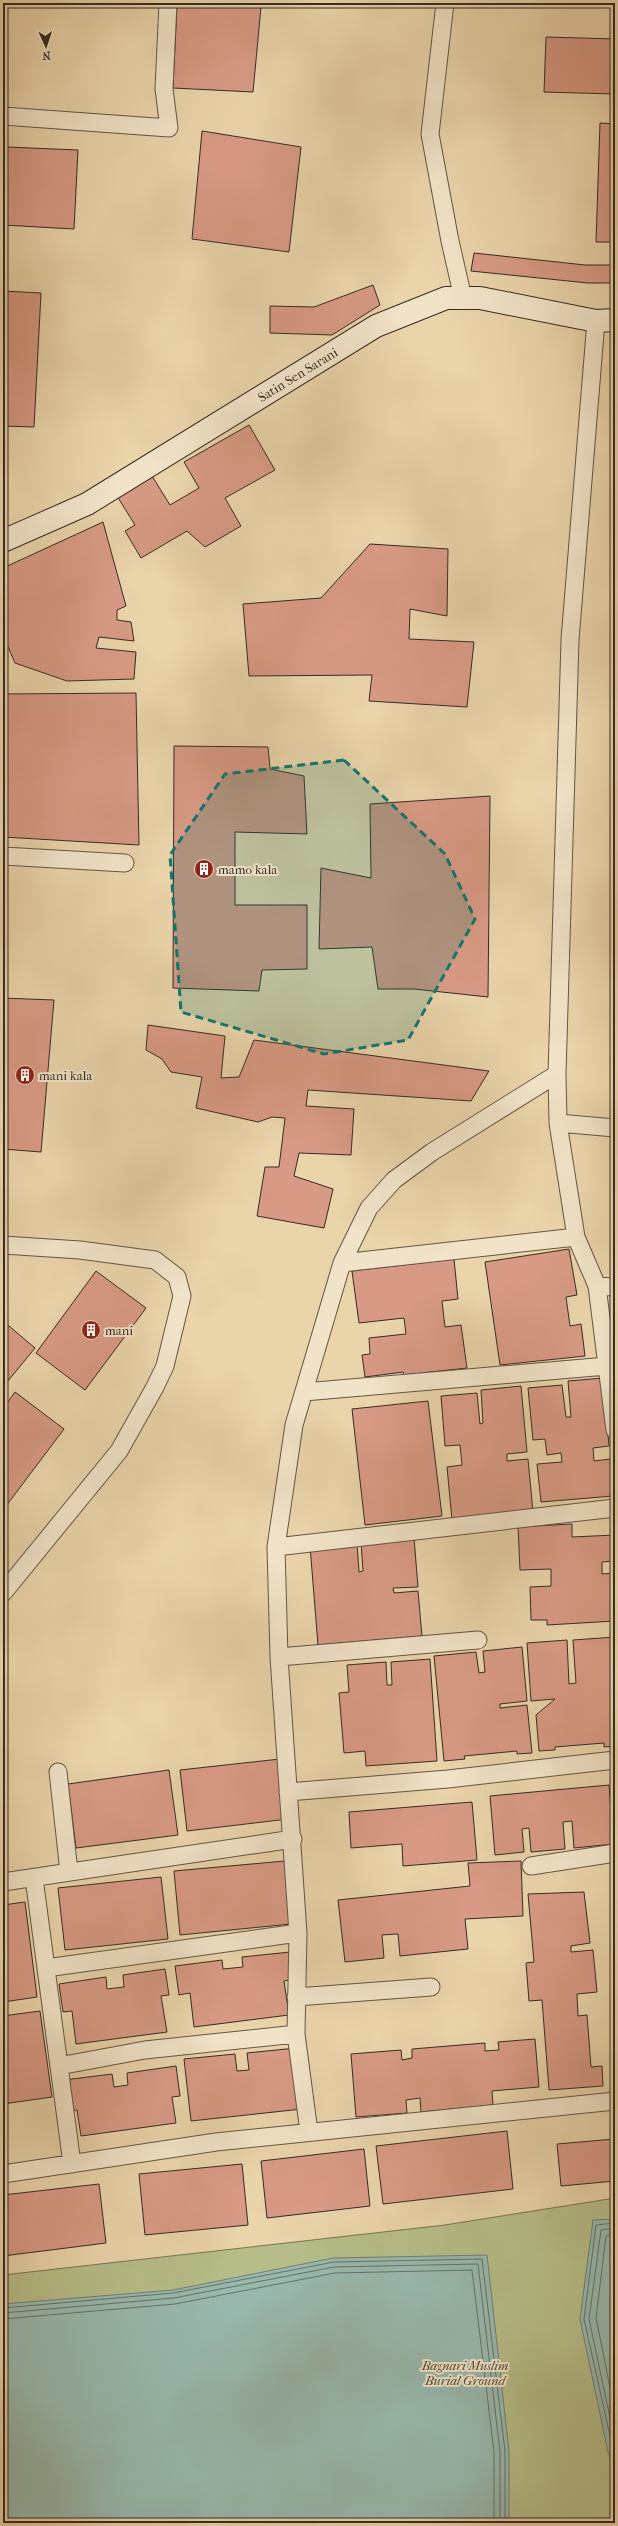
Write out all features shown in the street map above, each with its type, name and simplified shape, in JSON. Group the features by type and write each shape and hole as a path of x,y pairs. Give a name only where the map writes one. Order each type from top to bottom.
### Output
{"main road":[{"name":"Satin Sen Sarani","path":"3,541 86,504 376,326 446,298 480,298 605,320"}],"lane":[{"path":"3,116 169,128 164,89 168,3"},
{"path":"445,3 430,134 450,241 463,298"},
{"path":"605,320 570,640 557,1074 558,1123 576,1237 597,1286 615,1430"},
{"path":"3,856 125,863"},
{"path":"309,2132 296,2034 298,1933 293,1839 288,1792 279,1657 276,1547 294,1425 342,1263 369,1208 394,1180 455,1137 557,1074"},
{"path":"558,1123 615,1128"},
{"path":"342,1263 576,1237"},
{"path":"3,1245 80,1250 155,1260 178,1277 182,1296 165,1366 119,1451 3,1593"},
{"path":"597,1286 615,1286"},
{"path":"304,1392 607,1366"},
{"path":"276,1547 615,1508"},
{"path":"279,1657 478,1640"},
{"path":"288,1792 448,1779 615,1760"},
{"path":"58,1772 68,1872"},
{"path":"3,1882 293,1839"},
{"path":"531,1866 615,1853"},
{"path":"34,1878 72,2164"},
{"path":"46,1968 298,1933"},
{"path":"296,1998 431,1987"},
{"path":"59,2066 145,2050 296,2034"},
{"path":"3,2174 216,2142 615,2100"}],"highlighted area":[{"path":"344,760 445,854 475,919 408,1040 324,1054 181,1012 170,855 225,774"}],"green space":[{"name":"Bagnari Muslim Burial Ground","path":"615,2198 615,2523 3,2523 3,2275 445,2225"}],"water":[{"path":"615,2219 615,2469 608,2452 580,2319 593,2220"},
{"name":"Bagnari Muslim Burial Ground","path":"487,2255 509,2451 509,2523 3,2523 3,2304 173,2290 333,2258"}],"building":[{"path":"177,3 219,3 261,7 253,92 173,88"},
{"path":"546,37 615,39 615,94 544,92"},
{"path":"600,123 615,124 615,242 596,242"},
{"path":"202,131 301,147 289,252 192,239"},
{"path":"7,147 78,150 74,229 3,225"},
{"path":"474,253 585,265 615,265 615,283 588,283 471,271"},
{"path":"373,285 380,305 332,335 270,333 270,306 314,307"},
{"path":"3,291 41,293 34,427 3,426"},
{"path":"249,425 275,470 225,498 241,526 205,547 187,531 141,558 125,531 135,525 117,496 152,476 170,505 199,488 184,462"},
{"path":"103,522 126,606 117,610 117,620 131,622 134,641 99,637 96,648 136,652 134,679 67,681 15,663 3,635 3,568"},
{"path":"370,544 448,549 447,616 410,609 409,639 474,642 467,707 369,701 372,675 249,676 243,604 321,598"},
{"path":"136,693 139,845 3,837 3,694"},
{"name":"mamo kala","path":"174,746 268,747 270,769 304,776 307,834 235,832 235,905 307,905 307,969 262,970 259,991 173,988"},
{"path":"490,796 488,997 414,989 378,989 372,947 319,949 321,868 371,878 370,804"},
{"name":"mani kala","path":"3,998 54,1000 41,1152 3,1149"},
{"path":"148,1025 225,1036 221,1078 239,1077 254,1040 489,1071 471,1101 308,1090 306,1106 354,1109 351,1155 299,1153 294,1176 333,1189 324,1228 257,1216 265,1167 279,1167 285,1118 272,1117 258,1122 196,1108 202,1077 171,1072 162,1059 146,1050"},
{"path":"569,1249 577,1295 566,1297 570,1326 581,1324 585,1356 500,1365 485,1262"},
{"path":"454,1259 458,1299 442,1301 445,1327 461,1325 467,1368 404,1375 403,1372 365,1377 362,1355 370,1354 369,1338 406,1334 404,1318 359,1323 352,1271"},
{"name":"mani","path":"96,1271 146,1308 85,1390 36,1353"},
{"path":"3,1321 35,1348 3,1387"},
{"path":"603,1378 609,1446 593,1448 594,1461 610,1459 613,1496 541,1502 537,1464 562,1462 561,1453 547,1455 545,1439 533,1440 528,1388 562,1385 566,1417 571,1417 568,1381"},
{"path":"521,1386 527,1452 507,1454 507,1461 528,1459 533,1512 452,1520 447,1467 462,1465 460,1445 445,1446 441,1396 477,1393 480,1424 483,1423 481,1390"},
{"path":"15,1392 64,1429 3,1510 3,1409"},
{"path":"428,1401 442,1516 365,1525 352,1409"},
{"path":"572,1524 572,1537 615,1535 615,1561 602,1562 602,1574 615,1573 615,1621 547,1625 547,1620 531,1620 530,1587 551,1586 551,1569 520,1570 518,1527"},
{"path":"414,1538 418,1587 393,1588 394,1593 418,1591 422,1636 318,1645 310,1546 357,1543 359,1572 363,1571 361,1542"},
{"path":"615,1637 615,1746 604,1747 604,1743 555,1747 555,1750 539,1751 536,1715 555,1699 531,1701 527,1643 567,1640 569,1684 576,1683 573,1640"},
{"path":"522,1647 527,1701 500,1704 500,1708 527,1705 532,1753 517,1754 517,1751 464,1756 465,1759 444,1761 434,1656 476,1652 479,1673 485,1672 483,1651"},
{"path":"430,1659 437,1761 366,1766 365,1751 344,1753 339,1693 349,1692 347,1665 386,1662 387,1685 392,1685 391,1662"},
{"path":"280,1759 288,1819 187,1831 180,1770"},
{"path":"169,1770 178,1835 76,1848 68,1784"},
{"path":"609,1785 614,1844 574,1848 572,1821 563,1822 565,1849 531,1852 529,1828 522,1829 524,1852 495,1855 490,1796"},
{"path":"472,1802 477,1860 403,1866 402,1844 351,1848 349,1812"},
{"path":"285,1861 291,1924 180,1935 174,1871"},
{"path":"521,1861 523,1916 465,1919 468,1949 400,1956 398,1934 382,1935 384,1958 345,1962 338,1900 470,1886 468,1863"},
{"path":"161,1877 168,1939 65,1950 58,1888"},
{"path":"584,1892 590,1943 571,1946 571,1952 593,1950 597,1992 577,1994 578,2016 587,2015 591,2067 602,2066 603,2086 549,2090 542,2000 529,2001 526,1963 534,1962 528,1894"},
{"path":"25,1902 37,1997 3,2002 3,1905"},
{"path":"290,1952 294,1979 284,1981 289,2015 194,2027 190,1993 179,1995 175,1966 222,1960 223,1969 243,1967 242,1957"},
{"path":"165,1969 169,1995 161,1996 167,2032 76,2044 72,2011 63,2012 59,1984 106,1977 107,1989 124,1987 123,1975"},
{"path":"40,2011 52,2097 3,2104 3,2016"},
{"path":"535,2039 539,2087 492,2091 493,2105 421,2112 420,2098 406,2100 407,2113 356,2117 351,2054 401,2050 402,2060 412,2058 412,2049 485,2043 485,2051 499,2050 498,2042"},
{"path":"296,2048 302,2109 191,2121 184,2059 235,2054 237,2071 249,2070 247,2053"},
{"path":"176,2066 180,2096 172,2097 176,2123 81,2136 77,2110 69,2111 64,2080 112,2074 114,2087 128,2085 127,2073"},
{"path":"507,2131 513,2189 383,2204 376,2146"},
{"path":"3,2136 7,2164 3,2165"},
{"path":"615,2139 615,2181 561,2186 557,2144"},
{"path":"364,2149 370,2206 267,2218 261,2161"},
{"path":"242,2164 248,2225 145,2235 139,2174"},
{"path":"99,2184 106,2243 3,2256 3,2195"}],"place":[{"name":"mamo kala","path":"204,869"},
{"name":"mani kala","path":"25,1075"},
{"name":"mani","path":"91,1330"}]}
